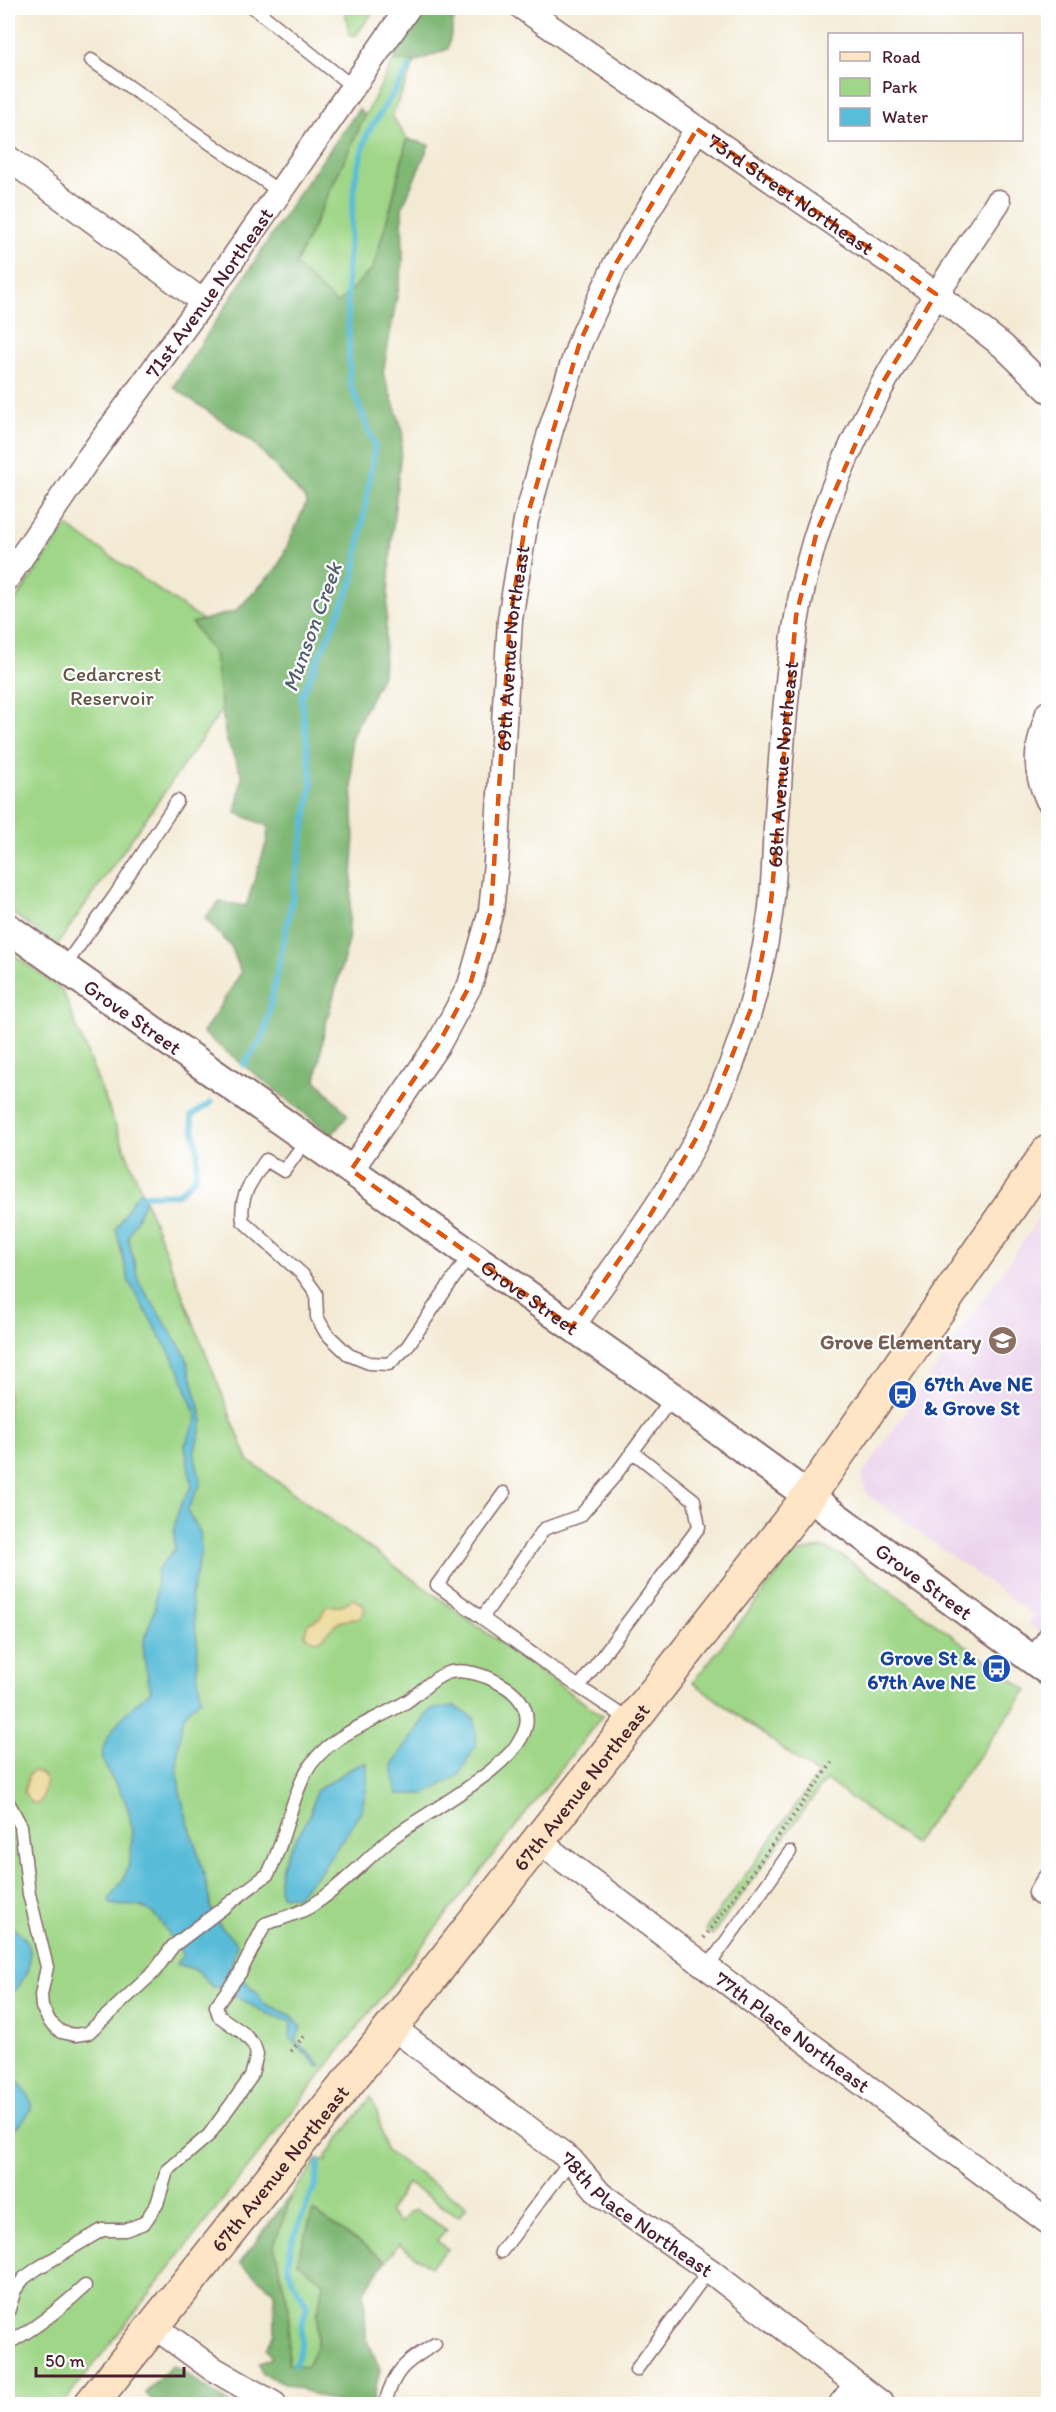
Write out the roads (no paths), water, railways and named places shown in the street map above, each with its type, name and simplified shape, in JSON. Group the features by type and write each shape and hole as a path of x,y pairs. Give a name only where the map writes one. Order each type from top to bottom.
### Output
{"main road":[{"name":"67th Avenue Northeast","path":"91,2404 392,2027 809,1496 1048,1152"}],"street":[{"name":"71st Avenue Northeast","path":"8,577 88,459 203,302 408,8"},
{"name":"73rd Street Northeast","path":"523,8 936,294 1003,346 1048,390"},
{"name":"69th Avenue Northeast","path":"351,1170 439,1043 470,985 491,911 496,863 510,619 526,520 580,342 615,265 697,129"},
{"path":"8,158 203,302"},
{"name":"68th Avenue Northeast","path":"572,1327 649,1217 682,1164 732,1064 753,1004 770,914 780,770 796,616 817,531 846,458 883,382 936,294 998,202"},
{"path":"1048,713 1038,744 1038,780 1048,800"},
{"name":"Grove Street","path":"8,928 672,1398 1039,1664"},
{"name":"77th Place Northeast","path":"537,1841 1048,2222"},
{"name":"78th Place Northeast","path":"392,2027 571,2160 600,2194 709,2270 882,2404"},
{"path":"154,2326 210,2367 274,2404"},
{"path":"841,2404 856,2385"}],"lane":[{"path":"254,8 353,87"},
{"path":"91,60 280,192"},
{"path":"63,968 114,897 177,801"},
{"path":"308,1139 284,1171 266,1160 246,1188 241,1207 243,1221 303,1275 316,1293 317,1317 326,1332 349,1355 369,1363 389,1364 406,1347 470,1254"},
{"path":"482,1618 544,1529 580,1516 672,1398"},
{"path":"579,1687 699,1527 694,1500 632,1451"},
{"path":"504,1493 437,1585 579,1687 632,1722"},
{"path":"1039,1664 1048,1630"},
{"path":"8,1802 21,1826 29,1894 47,1967 41,1995 42,2007 50,2022 62,2032 75,2035 88,2033 154,1972 173,1946 268,1874 276,1860 288,1814 307,1770 340,1738 406,1702 446,1674 462,1672 492,1678 519,1697 526,1713 526,1726 519,1740 508,1754 470,1787 390,1840 332,1892 306,1909 265,1924 240,1973 216,2006 219,2016 243,2033 254,2045 257,2054 251,2077 209,2135 167,2171 157,2204 144,2223 124,2230 102,2230 38,2268 24,2278 15,2290 8,2312"},
{"path":"699,1962 790,1851"},
{"path":"501,2252 571,2160"},
{"path":"636,2370 709,2270"},
{"path":"8,2343 40,2324 85,2286"},
{"path":"385,2404 394,2379 406,2362 435,2344"}],"water":[{"path":"141,1191 145,1201 128,1237 139,1282 186,1356 203,1421 194,1453 201,1483 187,1511 200,1532 201,1552 191,1596 198,1647 197,1671 201,1698 186,1713 182,1723 178,1773 183,1805 215,1918 237,1943 231,1968 258,1993 263,2003 291,2015 301,2026 296,2041 321,2065 319,2067 290,2039 291,2022 261,2011 221,1987 212,1987 198,1971 177,1964 183,1955 156,1916 144,1908 111,1904 109,1900 126,1874 132,1836 126,1802 105,1766 103,1750 119,1721 151,1691 143,1644 155,1608 157,1571 175,1549 175,1523 183,1501 192,1487 185,1445 197,1419 179,1369 129,1282 116,1229 134,1198"},
{"path":"454,1706 474,1718 477,1743 459,1775 426,1794 397,1794 392,1765 430,1710"},
{"path":"367,1762 367,1788 361,1812 321,1871 296,1897 281,1895 279,1885 282,1865 309,1815 316,1791 350,1769"},
{"path":"8,1926 26,1941 30,1950 30,1960 22,1980 8,1998"},
{"path":"8,2071 25,2090 31,2104 26,2117 8,2136"}],"waterway":[{"name":"Munson Creek","path":"244,1065 264,1035 290,911 312,783 301,697 353,581 375,446 350,383 347,275 355,179 367,134 410,67"},
{"name":"Munson Creek","path":"137,1199 143,1195 178,1194 195,1178 198,1152 191,1116 211,1103"},
{"name":"Munson Creek","path":"295,2364 300,2349 307,2306 292,2279 288,2263 292,2242 315,2185 319,2163"}],"place":[{"name":"Grove Elementary","path":"1002,1341"},
{"name":"67th Ave NE & Grove St","path":"903,1395"},
{"name":"Grove St & 67th Ave NE","path":"997,1669"}],"park label":[{"name":"Cedarcrest Reservoir","path":"112,685"}]}
